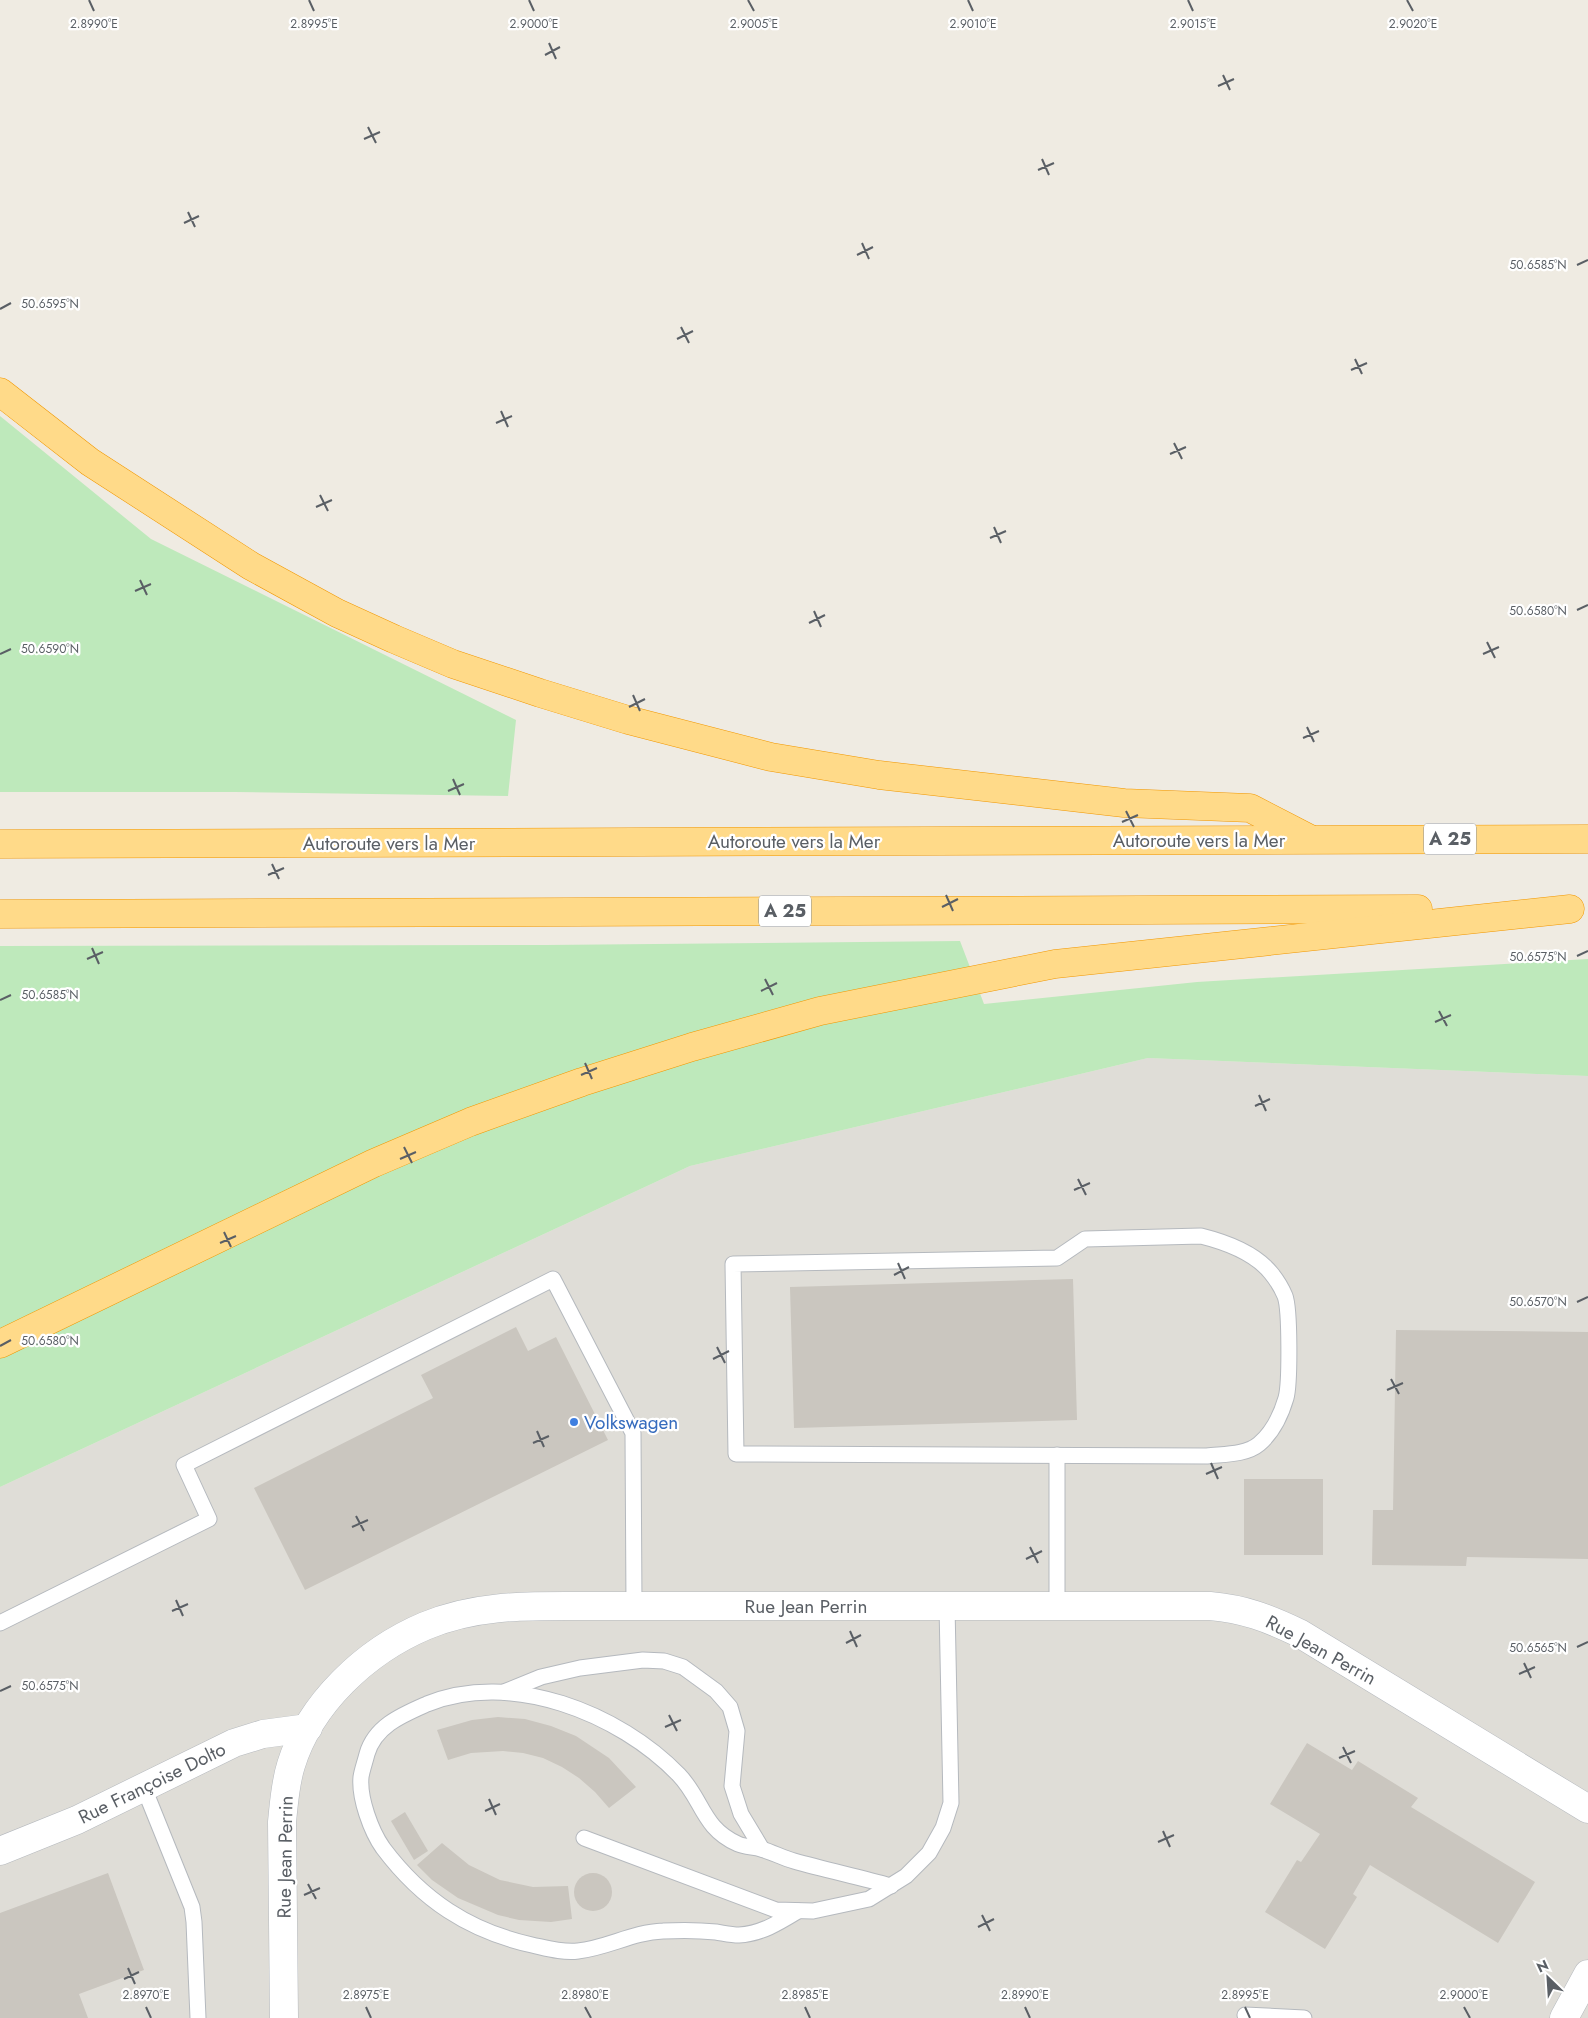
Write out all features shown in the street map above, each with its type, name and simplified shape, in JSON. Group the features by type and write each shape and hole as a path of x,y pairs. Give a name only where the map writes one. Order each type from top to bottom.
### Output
{"highway":[{"path":"0,392 90,462 251,566 337,613 453,664 628,720 771,757 879,775 1104,801 1250,808 1311,839"},
{"name":"Autoroute vers la Mer","path":"0,844 1588,839"},
{"path":"0,1344 374,1163 470,1122 591,1079 692,1047 820,1011 1055,964 1579,909"},
{"name":"A 25","path":"0,914 1579,909"}],"street":[{"name":"Rue Jean Perrin","path":"284,2018 282,1822 285,1793 291,1766 302,1738 334,1692 354,1671 376,1653 425,1626 467,1612 497,1607 1210,1606 1233,1608 1272,1620 1299,1633 1588,1809"},
{"name":"Rue Françoise Dolto","path":"0,1851 63,1826 248,1738 308,1728"},
{"path":"1564,2018 1588,1974"}],"lane":[{"path":"1201,1236 1226,1242 1249,1255 1270,1272 1285,1296 1289,1312 1286,1397 1278,1419 1258,1445 1243,1451 1207,1456 1057,1455 736,1454 733,1264 1057,1258 1085,1239 1201,1236"},
{"path":"0,1623 209,1519 184,1465 553,1279 633,1433 634,1606"},
{"path":"1057,1455 1057,1606"},
{"path":"584,1838 776,1910 813,1911 869,1899 891,1886 906,1876 929,1853 943,1828 951,1803 947,1606"},
{"path":"500,1693 541,1677 580,1668 643,1660 664,1661 683,1667 716,1691 730,1707 737,1731 732,1786 741,1814 762,1849"},
{"path":"798,1911 773,1926 754,1932 737,1935 687,1930 659,1931 635,1935 601,1948 574,1952 510,1940 481,1930 444,1910 393,1861 376,1838 367,1819 361,1779 369,1746 379,1731 393,1721 439,1700 462,1694 500,1693 574,1706 625,1732 658,1756 679,1776 695,1796 703,1812 716,1830 740,1845 762,1849 792,1860 891,1886"},
{"path":"144,1788 192,1907 198,2018"},
{"path":"1245,2015 1304,2018"}],"shaded area":[{"path":"1148,1058 1588,1076 1588,2018 0,2018 0,1487 690,1166"}],"green space":[{"path":"0,416 151,539 516,720 508,796 235,792 0,792"},
{"path":"960,941 984,1004 1197,982 1588,959 1588,1076 1148,1058 690,1166 0,1487 0,946 546,945"}],"building":[{"path":"1073,1279 1077,1420 794,1428 790,1287"},
{"path":"516,1327 528,1351 556,1337 608,1440 305,1590 254,1488 433,1398 421,1375"},
{"path":"1396,1330 1588,1332 1588,1559 1467,1557 1466,1566 1372,1565 1373,1510 1393,1510"},
{"path":"1244,1479 1323,1479 1323,1555 1244,1555"},
{"path":"498,1717 525,1719 551,1726 576,1736 609,1758 636,1787 609,1808 579,1778 543,1758 503,1751 471,1753 448,1760 437,1730 472,1720"},
{"path":"1307,1743 1352,1770 1358,1761 1418,1798 1411,1807 1535,1882 1498,1943 1370,1865 1353,1894 1357,1897 1325,1949 1265,1912 1297,1860 1301,1862 1320,1834 1270,1804"},
{"path":"405,1812 428,1851 414,1860 391,1821"},
{"path":"442,1843 469,1865 500,1880 533,1887 568,1886 572,1919 551,1922 519,1920 498,1915 458,1898 432,1880 417,1865"},
{"path":"108,1873 144,1970 79,1994 88,2018 0,2018 0,1913"},
{"path":"593,1873 606,1879 612,1892 606,1905 593,1911 580,1905 574,1892 580,1879"}],"place":[{"name":"Volkswagen","path":"574,1422"}]}
